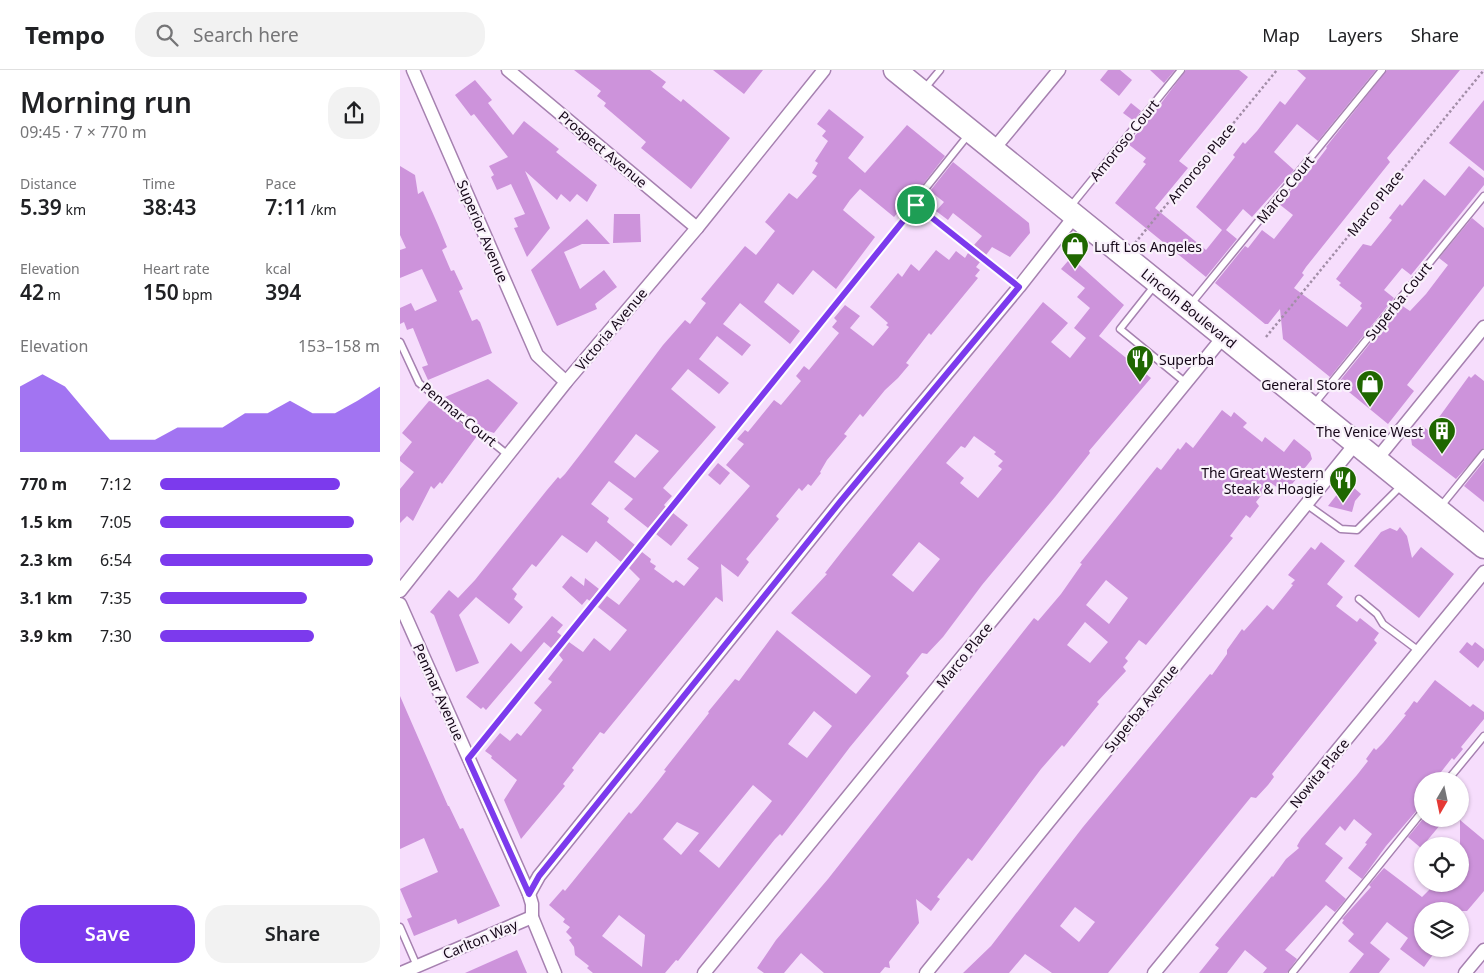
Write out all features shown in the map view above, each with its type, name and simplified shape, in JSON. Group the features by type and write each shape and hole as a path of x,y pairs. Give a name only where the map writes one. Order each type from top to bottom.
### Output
{"highway":[{"name":"Lincoln Boulevard","path":"894,70 1484,547"}],"street":[{"name":"Superior Avenue","path":"413,70 537,355 566,382"},
{"name":"Prospect Avenue","path":"508,70 697,228"},
{"name":"Victoria Avenue","path":"400,591 566,382 697,228 824,70"},
{"path":"993,150 1059,70"},
{"path":"529,894 539,876 840,502 1019,287 1070,214"},
{"path":"1377,459 1484,327"},
{"name":"Marco Place","path":"704,973 1224,336"},
{"name":"Superba Avenue","path":"926,973 1356,443"},
{"name":"Nowita Place","path":"1154,973 1484,572"},
{"name":"Penmar Avenue","path":"400,604 529,894 532,904 532,917 555,973"},
{"name":"Carlton Way","path":"401,973 532,917"},
{"path":"1465,973 1484,950"}],"lane":[{"path":"922,92 940,70"},
{"name":"Amoroso Court","path":"1070,214 1181,70"},
{"name":"Marco Court","path":"1189,307 1382,70"},
{"path":"468,759 916,205 971,132"},
{"name":"Superba Court","path":"1311,407 1484,196"},
{"path":"916,205 1019,287"},
{"path":"1157,282 1120,328 1186,383"},
{"name":"Penmar Court","path":"400,342 419,383 509,455"},
{"path":"1438,510 1484,453"},
{"path":"1306,504 1341,529 1357,530 1405,482"},
{"path":"1359,599 1377,614 1383,624 1419,652"},
{"path":"1454,772 1484,736"},
{"path":"1292,973 1414,822"},
{"path":"400,927 417,966"}],"path":[{"name":"Amoroso Place","path":"1124,257 1277,70"},
{"name":"Marco Place","path":"1266,337 1484,70"}],"building":[{"path":"574,70 650,70 666,82 662,87 681,102 683,99 730,138 691,189 641,148 646,142 604,106 606,103 597,96 601,91"},
{"path":"713,70 763,70 744,94"},
{"path":"1108,70 1120,70 1132,80 1119,96 1100,80"},
{"path":"1150,70 1175,70 1164,83"},
{"path":"1186,70 1239,70 1248,77 1179,161 1188,168 1155,208 1206,250 1222,230 1196,207 1235,157 1233,155 1243,142 1245,144 1257,131 1280,101 1285,105 1306,78 1297,70 1376,70 1318,141 1297,124 1274,152 1294,170 1252,217 1243,209 1226,230 1237,239 1206,277 1115,203 1146,164 1143,162 1146,158 1128,144"},
{"path":"1387,70 1460,70 1387,158 1390,162 1306,267 1302,273 1304,275 1294,288 1347,327 1362,308 1360,306 1362,303 1339,285 1341,283 1336,279 1363,244 1371,246 1392,220 1389,218 1400,204 1402,206 1424,179 1445,196 1469,166 1484,178 1484,185 1411,275 1402,268 1384,290 1394,298 1330,377 1283,339 1280,309 1268,324 1265,324 1215,283 1245,246 1248,248 1262,230 1274,239 1293,215 1279,204 1317,161"},
{"path":"475,80 492,100 488,103 513,135 524,121 559,149 556,152 597,185 587,202 577,194 570,202 561,194 557,200 525,171 550,228 527,257 514,228 518,227 514,218 525,214 511,184 497,190 491,177 494,175 489,166 508,157 474,114 471,116 455,95"},
{"path":"1484,100 1484,171 1449,143"},
{"path":"1131,103 1141,111 1134,121 1123,113"},
{"path":"829,109 864,137 848,158 865,173 907,125 945,156 907,205 905,204 894,217 860,189 850,200 843,210 875,237 836,289 813,270 793,295 778,283 764,302 800,331 790,344 740,303 723,324 751,345 742,356 717,336 699,359 729,383 719,394 688,369 671,389 716,427 663,488 672,496 664,505 666,507 648,528 624,509 633,499 609,481 591,504 609,518 607,522 635,545 621,562 596,541 587,553 562,535 536,567 532,564 512,589 517,594 514,599 523,607 509,624 476,597 459,615 479,663 456,672 434,615 430,612 449,590 458,598 475,580 558,477 560,479 565,474 663,345 685,320 690,324 706,303 701,299 745,246 756,255 775,231 765,222 789,193 797,199 817,176 812,173 818,163 815,161 828,141 822,136 826,131 817,124","holes":["636,434 659,451 635,478 614,462"]},
{"path":"953,162 1029,223 1030,233 1010,257 992,247 986,255 974,245 982,236 953,213 948,220 936,211 944,202 930,191"},
{"path":"400,166 415,175 418,194 423,191 447,247 442,250 451,271 454,270 463,289 459,291 472,321 477,319 480,322 492,353 428,380 422,367 428,365 413,328 407,330 404,322 400,324 400,308 411,303 415,311 437,301 422,269 400,278 400,250 406,248 400,235"},
{"path":"614,214 640,214 641,242 613,243"},
{"path":"1472,218 1484,228 1484,286 1407,385 1414,391 1388,424 1338,383 1401,305 1410,311 1426,294 1448,265 1439,258"},
{"path":"587,219 610,244 582,244 564,252 580,289 604,270 617,287 595,304 597,309 557,326 531,270"},
{"path":"936,250 949,260 956,251 965,258 968,253 980,262 976,267 980,270 975,276 978,278 931,335 929,333 906,363 909,365 898,378 885,390 863,417 860,414 844,434 847,436 827,460 821,473 811,486 808,484 802,491 799,488 776,516 779,519 746,559 749,562 738,577 721,564 723,602 716,597 604,734 600,732 572,768 574,770 563,784 565,786 521,839 504,800 517,780 485,751 500,733 510,741 517,733 521,736 542,710 534,703 552,682 548,679 563,660 559,655 569,642 583,652 594,638 610,651 627,630 598,607 607,596 619,605 640,579 629,568 642,552 656,566 654,569 673,583 676,580 684,586 699,568 687,559 750,486 726,465 744,444 737,439 745,430 748,432 774,400 781,405 801,381 796,376 804,366 809,370 839,333 832,327 837,321 834,318 845,305 860,316 850,328 873,346 889,327 886,325 888,323 870,307 898,273 902,277 911,264 919,271"},
{"path":"1074,260 1124,305 1099,336 1151,378 1089,451 1090,453 982,585 943,637 927,654 922,653 906,673 909,676 850,747 782,836 780,834 775,839 678,961 676,960 665,973 593,973 587,968 589,966 575,955 574,947 569,940 572,938 566,932 570,927 563,922 565,919 549,905 563,889 565,891 629,812 631,814 638,806 666,771 664,770 708,712 735,679 739,681 777,630 856,694 871,676 791,613 827,574 825,573 843,550 1043,302 1068,323 1051,342 1070,358 1086,338 1074,328 1090,308 1077,297 1085,288 1061,269 1068,261","holes":["974,436 996,452 994,454 1003,461 998,466 1002,469 978,498 960,483 964,478 946,463 961,446 965,448","919,542 940,559 913,592 892,575","814,711 832,726 807,758 788,744","753,785 772,801 719,868 699,851","677,822 699,833 681,855 663,839","619,915 645,935 642,967 602,936"]},
{"path":"1475,374 1484,381 1484,448 1456,479 1412,445 1411,438 1421,425 1429,431 1469,376 1471,378"},
{"path":"488,379 518,403 494,433 485,430 445,397"},
{"path":"429,401 434,402 477,436 442,484 440,482 434,489 431,486 413,521 407,516 400,523 400,489 414,472 400,461 400,457 412,442 402,433"},
{"path":"1222,410 1231,417 1234,412 1247,423 1243,427 1262,442 1265,437 1284,452 1294,439 1310,452 1312,459 1285,493 1271,483 1256,502 1259,506 1250,518 1246,515 1230,536 1233,538 1146,645 1139,640 1125,658 1128,661 1123,667 1126,671 1097,702 1099,704 1064,747 1062,745 1041,769 972,861 968,858 937,897 940,899 931,911 916,899 919,923 889,962 890,968 885,967 880,973 824,973 801,953 784,973 764,973 757,968 776,940 828,879 1034,618 1038,621 1061,594 1082,564 1080,563 1157,467 1161,470 1178,448 1180,450 1186,442 1193,448","holes":["1106,580 1128,598 1109,624 1086,605","1085,622 1108,642 1090,663 1067,645"]},
{"path":"1484,461 1484,502 1464,486"},
{"path":"718,463 730,473 720,485 708,475"},
{"name":"The Great Western Steak & Hoagie","path":"1353,487 1361,494 1355,501 1352,512 1328,506 1342,488"},
{"path":"673,513 688,525 671,546 656,534"},
{"path":"1400,527 1407,536 1412,558 1421,547 1454,574 1419,618 1354,566 1381,532 1390,528 1397,531"},
{"path":"1321,542 1345,561 1327,584 1343,597 1336,606 1357,622 1360,618 1379,633 1374,640 1377,643 1272,774 1274,777 1268,785 1256,798 1251,797 1108,973 1052,973 1025,954 1009,973 963,973 991,946 1083,827 1210,674 1212,675 1242,629 1244,631 1267,605 1273,610 1293,585 1291,584 1295,580 1288,575 1311,547 1315,550","holes":["1075,907 1095,922 1079,942 1060,926"]},
{"path":"571,576 584,586 585,578 599,589 590,601 587,599 582,605 562,587"},
{"path":"552,616 563,625 557,632 562,636 551,648 544,642 486,710 483,707 481,709 466,697 511,643 521,652"},
{"path":"1467,642 1472,646 1475,642 1484,649 1484,660 1478,668 1459,652"},
{"path":"1435,680 1470,707 1473,704 1484,712 1484,719 1461,747 1463,749 1454,760 1452,758 1441,772 1414,772 1414,814 1386,846 1362,879 1348,868 1367,844 1365,843 1372,834 1354,819 1345,831 1340,826 1325,844 1343,858 1325,881 1346,899 1335,912 1326,905 1285,950 1297,959 1287,973 1263,973 1267,968 1245,950 1227,973 1199,973 1219,948 1215,945 1286,859 1299,848 1297,846 1301,839 1357,775 1368,761 1366,759 1374,748 1376,750 1383,743 1406,715 1404,714 1414,701 1417,703"},
{"path":"400,696 448,806 460,829 463,828 500,906 458,924 456,919 414,936 407,919 412,917 400,889 438,872 424,838 400,849"},
{"path":"1416,828 1438,828 1430,837 1414,837 1414,842 1408,837"},
{"path":"1460,828 1469,828 1484,840 1484,891 1469,909 1469,902 1414,902 1414,957 1431,957 1424,967 1400,949 1408,938 1387,922 1370,943 1390,959 1379,973 1349,973 1364,954 1348,941 1354,934 1342,923 1344,920 1342,919 1371,887 1369,885 1384,868 1422,897 1427,892 1469,892 1469,837 1460,837"},
{"path":"517,950 527,973 465,973"}],"place":[{"name":"Luft Los Angeles","path":"1075,270"},
{"name":"Superba","path":"1140,383"},
{"name":"General Store","path":"1370,408"},
{"name":"The Venice West","path":"1442,455"},
{"name":"The Great Western Steak & Hoagie","path":"1343,504"}],"route":[{"path":"916,205 1019,287 840,502 539,876 529,894 468,759 916,205"}]}
